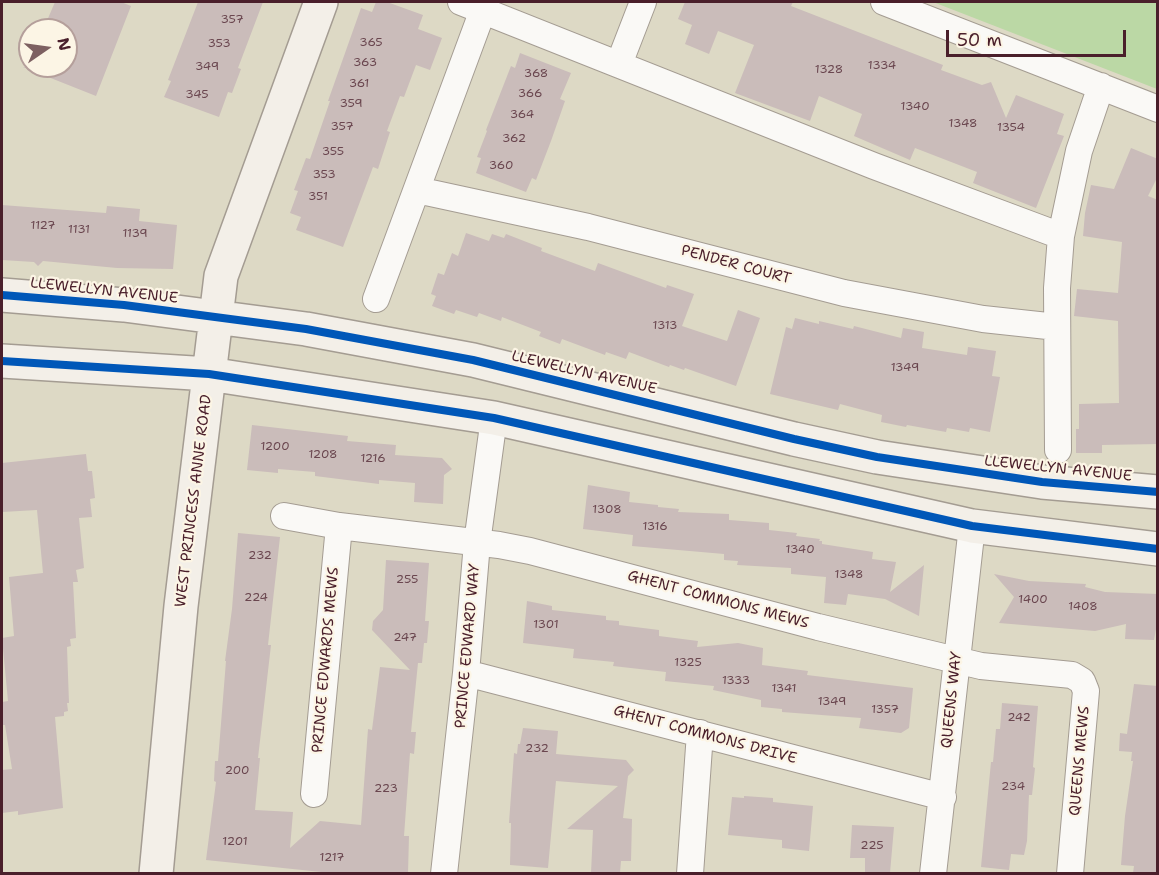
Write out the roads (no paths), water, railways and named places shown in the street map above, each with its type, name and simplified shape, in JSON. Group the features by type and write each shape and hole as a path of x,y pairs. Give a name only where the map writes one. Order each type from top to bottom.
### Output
{"street":[{"name":"WEST PRINCESS ANNE ROAD","path":"156,873 182,596 221,276 321,2"},
{"path":"619,64 643,2"},
{"path":"884,2 1158,109"},
{"path":"376,299 417,190 472,6 885,171 1061,236"},
{"path":"1058,450 1057,288 1061,236 1079,151 1101,86"},
{"name":"PENDER COURT","path":"417,190 588,227 844,293 983,319 1057,327"},
{"name":"LLEWELLYN AVENUE","path":"2,295 124,305 306,329 473,360 794,439 877,457 1042,482 1158,492"},
{"path":"2,361 209,374 494,418 972,526 1158,549"},
{"name":"PRINCE EDWARD WAY","path":"444,873 466,674 466,542 494,418"},
{"path":"284,516 339,526 466,542"},
{"name":"PRINCE EDWARDS MEWS","path":"314,794 339,526"},
{"name":"QUEENS WAY","path":"933,873 972,526"},
{"name":"GHENT COMMONS MEWS","path":"466,542 530,551 818,627 981,666"},
{"name":"QUEENS MEWS","path":"981,666 1072,675 1082,681 1086,691 1070,873"},
{"name":"GHENT COMMONS DRIVE","path":"466,674 943,797"},
{"path":"690,873 700,733"}]}
